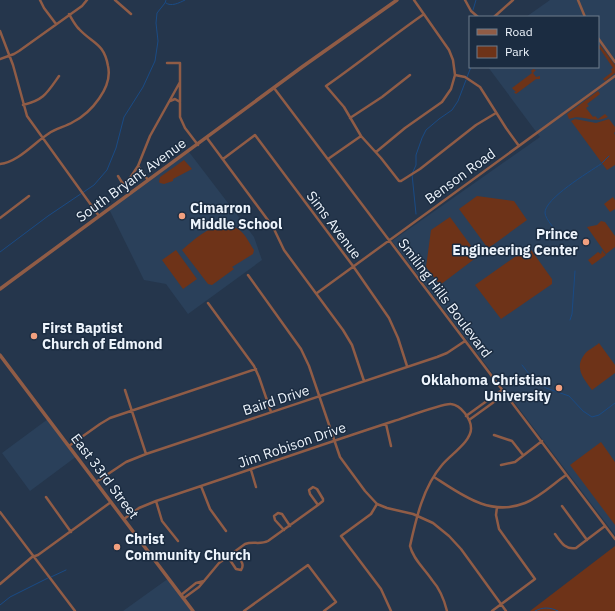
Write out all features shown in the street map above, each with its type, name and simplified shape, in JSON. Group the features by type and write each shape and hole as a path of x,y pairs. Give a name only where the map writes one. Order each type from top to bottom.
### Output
{"street":[{"path":"40,0 56,24"},
{"path":"0,59 19,51 82,6 87,0"},
{"path":"115,0 131,14"},
{"name":"South Bryant Avenue","path":"0,289 274,88 397,0"},
{"path":"376,152 395,136 442,102 451,89 455,75 453,60 449,50 414,0"},
{"path":"465,0 471,11 477,16"},
{"path":"495,16 514,0"},
{"path":"578,0 585,16"},
{"path":"0,164 12,160 42,138 80,118 102,94 109,76 107,61 101,48 79,29 69,14"},
{"path":"424,14 326,86 341,103 361,136 399,181 420,169 472,129 496,113"},
{"path":"0,31 10,56 23,105 30,122 99,216"},
{"path":"599,39 615,62"},
{"path":"167,63 180,63 180,117 198,145"},
{"path":"350,118 382,97 410,75"},
{"path":"455,75 465,77 480,87 519,146"},
{"path":"23,105 43,97 59,76"},
{"name":"Benson Road","path":"317,293 615,76"},
{"path":"118,176 123,184 133,175 150,136 180,82"},
{"name":"Smiling Hills Boulevard","path":"274,88 615,539"},
{"path":"169,102 175,99 180,102"},
{"name":"Sims Avenue","path":"223,160 255,135 353,266 389,318 398,338 407,366"},
{"path":"328,159 361,136"},
{"path":"207,138 273,227 284,250 317,293 348,338 364,381"},
{"path":"138,166 149,180"},
{"path":"0,218 29,196"},
{"path":"248,275 301,349 309,366 334,442 342,461 368,495 377,504 418,516 433,523 449,536 461,549 506,611"},
{"path":"208,303 256,369 271,412"},
{"name":"Baird Drive","path":"96,482 126,462 146,454 447,353 465,342"},
{"name":"East 33rd Street","path":"0,355 194,611"},
{"path":"69,446 105,421 132,410 256,369"},
{"path":"125,390 146,454"},
{"path":"466,416 502,390"},
{"path":"447,611 440,592 412,552 410,546 418,516 423,498 441,466 466,442 469,437 471,430 469,420 505,394"},
{"name":"Jim Robison Drive","path":"124,519 139,508 156,501 448,404 458,406 469,420"},
{"path":"386,424 392,446"},
{"path":"494,435 512,441 523,455"},
{"path":"502,465 513,463 542,441"},
{"path":"251,470 256,487"},
{"path":"434,477 472,501 496,507 512,507 526,503 537,497 566,475"},
{"path":"201,486 210,509 226,531"},
{"path":"184,598 198,588 219,564 228,557 250,542 266,542 318,505 323,499 314,487 309,490 318,505"},
{"path":"46,497 71,532"},
{"path":"156,501 162,521 178,541"},
{"path":"0,584 34,557 111,502"},
{"path":"377,504 371,514 341,536 381,589 391,611"},
{"path":"562,506 587,540"},
{"path":"492,611 535,579 499,529 496,507"},
{"path":"0,512 75,611"},
{"path":"284,530 275,520 274,516 276,514 282,514 290,526"},
{"path":"555,534 563,546 572,549 576,548 606,526"},
{"path":"228,557 236,569 240,570 243,567 242,563 234,553"},
{"path":"244,611 308,564 336,602 324,611"},
{"path":"181,595 195,584 204,581"},
{"path":"195,584 198,588"}],"shaded area":[{"name":"Oklahoma Christian University","path":"550,0 615,0 615,535 392,241 540,137 489,68 599,68 599,16 527,16"},
{"path":"189,152 254,237 262,260 188,314 166,284 144,280 109,209"},
{"path":"48,419 77,456 30,491 2,453"},
{"path":"169,578 193,611 123,611"}],"green space":[{"path":"599,46 615,65 615,73 605,81 603,79 612,72 611,69 613,68 599,50"},
{"path":"533,69 536,70 533,73 536,77 540,76 540,79 536,79 516,94 512,88 532,73 531,71"},
{"path":"598,91 600,94 587,104 589,106 586,108 593,117 595,116 598,119 605,114 608,117 597,120 579,117 569,119 567,114"},
{"path":"575,119 596,123 609,119 615,127 615,165 607,170 571,121"},
{"path":"184,160 192,169 173,179 173,181 164,184 159,182 160,177"},
{"path":"477,196 514,201 527,220 490,247 487,247 459,209"},
{"path":"613,197 615,200 615,209 610,212 604,204"},
{"path":"450,217 477,254 477,257 440,285 426,267 431,230"},
{"path":"601,221 605,222 615,236 615,247 606,254 587,227 597,225"},
{"path":"224,225 235,228 243,233 254,250 253,254 232,267 234,269 212,285 208,284 182,250 212,228"},
{"path":"529,247 552,279 552,284 501,319 475,285"},
{"path":"176,250 197,279 183,289 162,260"},
{"path":"602,250 606,255 592,265 588,260 598,252 601,254"},
{"path":"599,343 615,365 615,373 592,390 581,373 580,364 585,353"},
{"path":"601,442 615,462 615,525 570,465"},
{"path":"615,546 615,611 530,611"}],"waterway":[{"path":"0,252 48,216 94,185 107,170 116,148 124,117 143,87 155,61 158,41 156,23 157,13 166,0"},
{"path":"166,3 173,5 185,0"},
{"path":"473,10 476,0"},
{"path":"467,77 471,68"},
{"path":"416,214 412,174 416,165 416,155 422,138 426,130 452,110 458,101 466,80"},
{"path":"602,163 609,156"},
{"path":"559,234 547,218 545,213 547,207 559,193 601,164"},
{"path":"570,320 572,314 575,271"},
{"path":"522,365 533,379 546,388 569,396 583,411 592,417 599,415 615,403"},
{"path":"51,577 66,570"},
{"path":"0,605 10,597 48,578"},
{"path":"535,611 546,608 558,611"}],"place":[{"name":"Cimarron Middle School","path":"182,216"},
{"name":"Prince Engineering Center","path":"586,242"},
{"name":"First Baptist Church of Edmond","path":"34,336"},
{"name":"Oklahoma Christian University","path":"559,388"},
{"name":"Christ Community Church","path":"117,547"}]}
